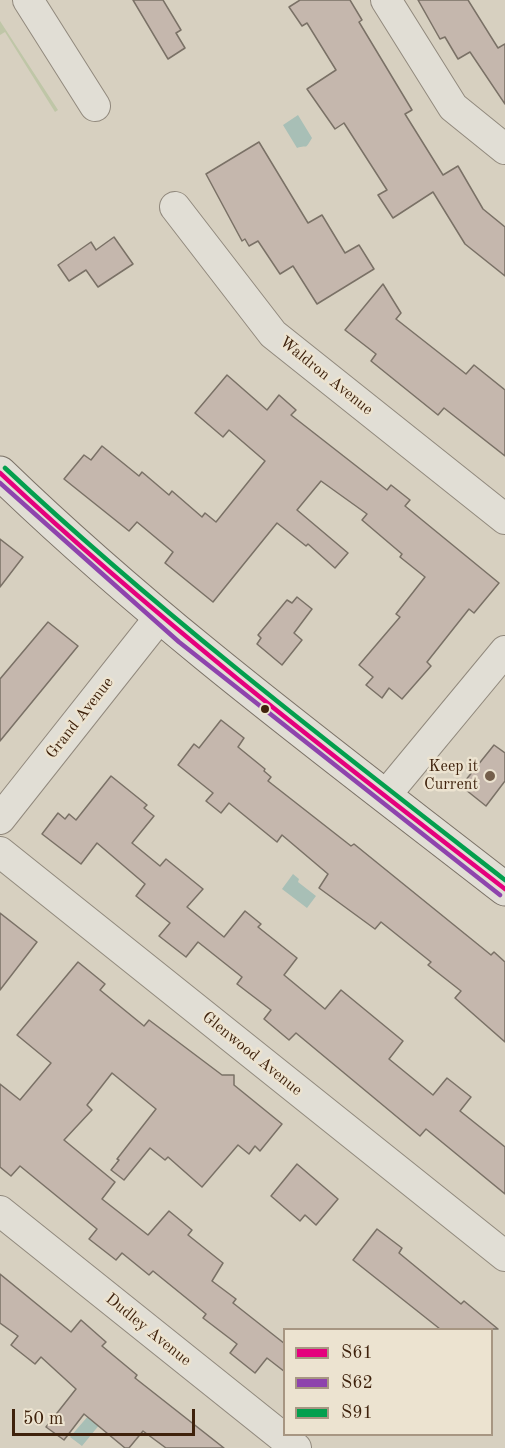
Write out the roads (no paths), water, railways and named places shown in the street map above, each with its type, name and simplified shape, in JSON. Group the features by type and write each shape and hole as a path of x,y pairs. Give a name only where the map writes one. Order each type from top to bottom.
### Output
{"main road":[{"path":"0,473 61,532 159,618 505,889"}],"street":[{"path":"28,0 95,106"},
{"path":"386,0 453,107 505,148"},
{"name":"Waldron Avenue","path":"175,207 273,334 505,519"},
{"name":"Grand Avenue","path":"0,819 159,618"},
{"path":"385,796 505,651"},
{"name":"Glenwood Avenue","path":"0,852 505,1256"},
{"name":"Dudley Avenue","path":"0,1211 296,1448"}],"place":[{"name":"Keep it Current","path":"490,776"}]}
